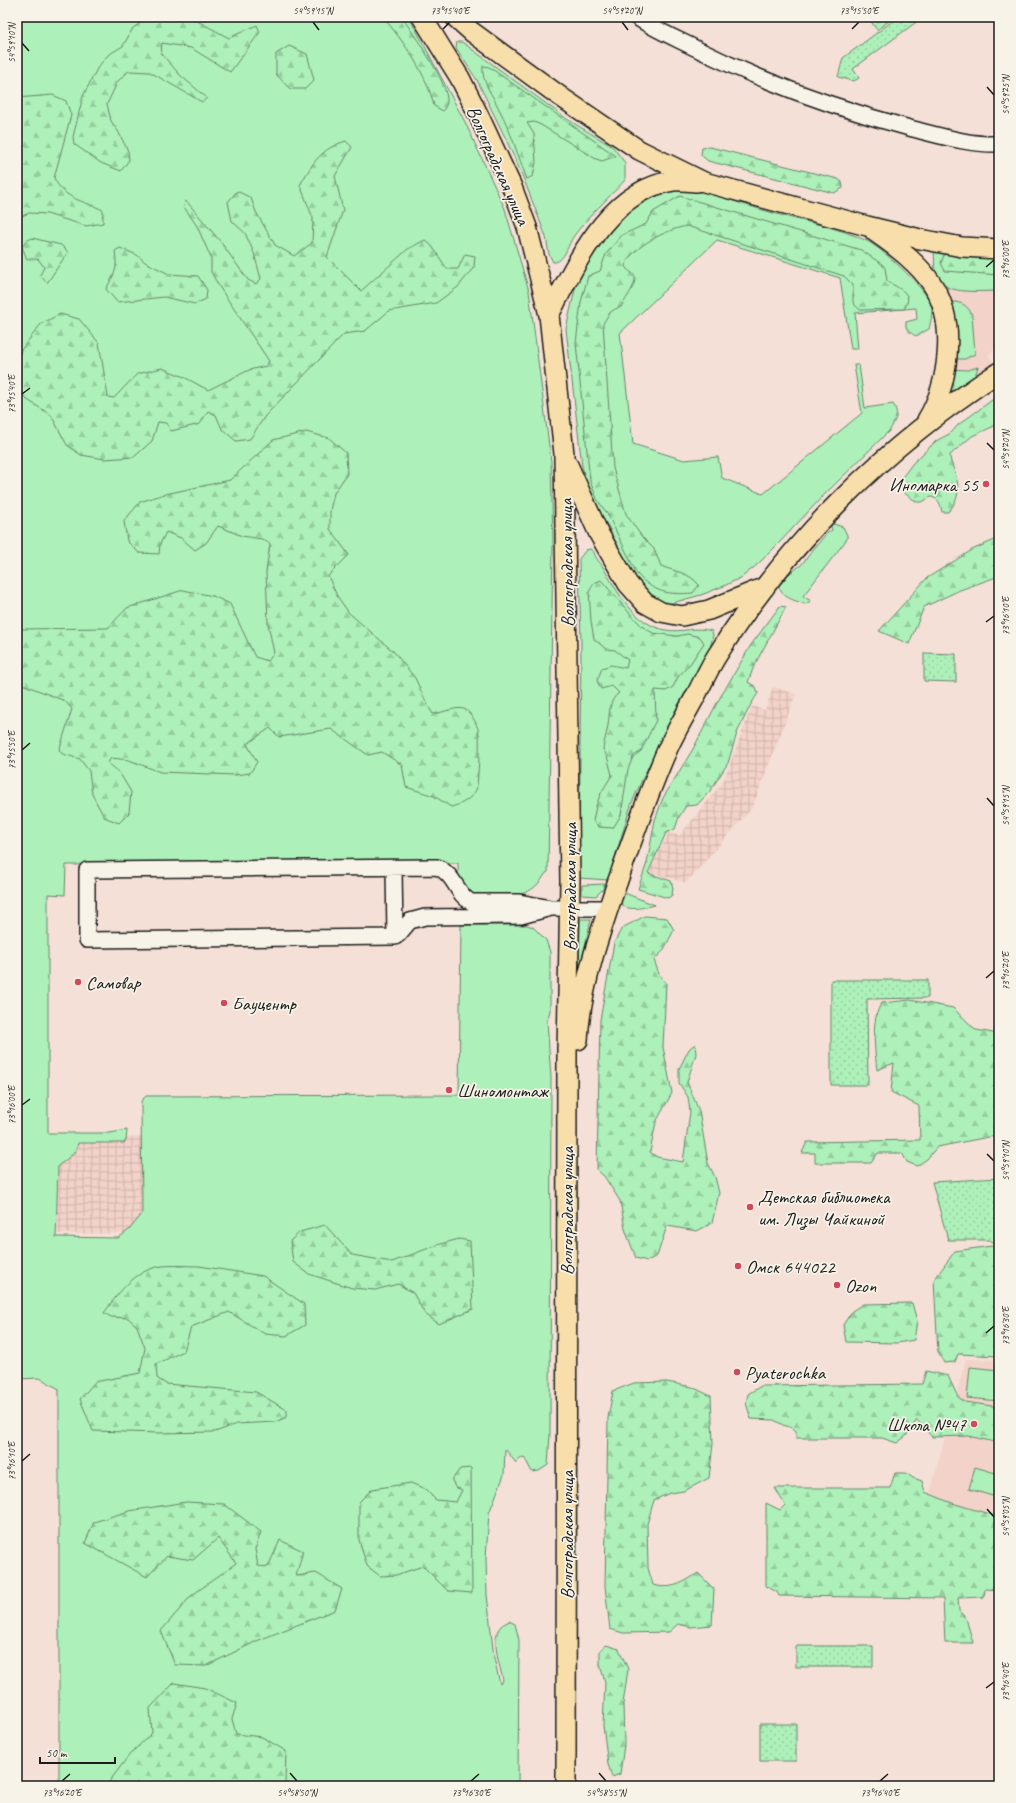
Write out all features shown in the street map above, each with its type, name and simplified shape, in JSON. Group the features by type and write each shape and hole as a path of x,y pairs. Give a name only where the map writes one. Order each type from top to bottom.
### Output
{"main road":[{"name":"Волгоградская улица","path":"422,17 460,78 512,187 527,227 549,315 564,454 569,737 569,908 566,1053 566,1786"},
{"path":"455,17 472,32 560,98 626,141 670,166 704,182 867,226 962,247 999,249"},
{"path":"549,315 585,247 607,220 625,203 643,190 673,181 704,182"},
{"path":"867,226 895,246 914,262 929,278 943,304 948,321 949,338 943,386 934,407 923,426"},
{"name":"Волгоградская улица","path":"576,1786 575,1295 577,1054 583,997 609,908 635,830 668,747 715,658 765,587 823,518 877,465 961,396 999,372"},
{"path":"564,454 599,534 628,584 645,603 661,612 682,616 709,610 765,587"}],"street":[{"path":"636,17 740,70 818,100 890,123 946,138 999,144"},
{"path":"551,908 520,916 425,917 410,921 400,934 395,937 87,940 87,870 437,867 444,870 450,876 465,898 471,902 519,902 551,908 609,908"},
{"path":"394,868 395,937"}],"shaded area":[{"path":"938,281 949,288 959,291 999,291 999,344 988,356 996,364 975,376 978,367 968,370 948,369"},
{"path":"773,687 796,694 752,808 686,883 649,872 669,832 679,836 723,782 752,706 765,710"},
{"path":"162,1137 163,1233 43,1234 42,1138"},
{"name":"Школа №47","path":"966,1359 999,1360 999,1535 926,1508"}],"green space":[{"path":"17,17 408,17 465,122 505,209 529,291 551,461 553,542 548,872 538,884 530,890 521,894 499,897 466,896 459,886 458,863 66,865 65,895 48,894 48,1133 110,1133 127,1130 126,1140 124,1143 78,1143 76,1150 68,1159 58,1166 56,1237 118,1238 129,1230 142,1214 141,1101 146,1096 459,1095 461,925 527,925 533,927 546,940 550,952 550,1011 547,1021 551,1078 550,1434 548,1465 539,1471 532,1472 524,1457 520,1458 516,1463 505,1449 504,1475 489,1513 486,1558 487,1595 494,1658 500,1684 503,1680 496,1645 498,1631 502,1625 509,1621 515,1624 519,1640 518,1786 59,1786 59,1389 40,1378 17,1379"},
{"path":"149,17 190,17 229,38 257,25 260,32 230,72 191,48 162,43 161,53 180,75 207,98 202,102 150,72 129,71 118,81 107,104 111,121 128,151 129,160 121,171 101,163 74,144 73,137 83,96 98,67 108,55 123,46 133,28"},
{"path":"383,17 402,17 422,46 437,71 446,94 447,103 443,111 434,106 426,82 414,59"},
{"path":"868,17 894,17 877,30"},
{"path":"898,17 923,17 853,69 859,78 854,81 838,77 843,58"},
{"path":"457,42 462,42 567,119 613,147 625,163 625,180 579,229 573,237 563,257 557,262 553,262 549,254 546,237 523,177 504,135 477,80 456,48"},
{"path":"289,46 307,54 314,80 305,89 290,89 276,74 276,54"},
{"path":"483,66 489,67 616,156 602,161 596,159 541,125 534,122 527,123 534,134 536,162 533,176 527,179 507,126 484,78"},
{"path":"53,95 66,101 71,115 54,178 63,191 69,195 103,210 103,223 86,226 47,214 29,213 17,218 17,98"},
{"path":"346,141 352,147 335,176 343,210 327,257 361,291 408,249 425,240 432,246 447,269 458,269 465,254 475,256 474,267 458,287 436,303 389,311 365,331 344,334 265,416 250,439 236,441 222,429 216,415 208,411 200,424 171,431 166,423 158,422 152,441 134,457 105,459 81,455 67,445 51,415 26,399 18,386 18,360 21,350 41,324 60,314 79,319 99,343 108,397 114,398 137,374 162,368 184,377 208,390 249,370 266,366 269,361 211,272 211,258 197,226 184,207 185,201 220,241 248,280 256,284 261,279 254,253 245,233 232,221 228,202 237,191 251,198 256,212 275,245 294,256 312,243 313,218 300,185 313,164 323,153 337,144"},
{"path":"710,147 838,179 842,182 843,188 834,193 708,161 701,155 702,148"},
{"path":"694,188 762,210 835,229 865,240 891,258 911,277 926,295 930,302 932,312 929,329 916,336 908,330 906,327 906,322 917,319 916,308 855,313 858,349 851,349 840,278 717,240 620,333 633,444 684,460 718,457 722,478 763,494 862,413 854,365 859,365 865,408 893,404 896,411 896,417 890,430 823,496 758,564 742,577 724,586 701,595 668,604 653,600 640,591 608,526 594,509 582,466 566,329 576,285 587,265 614,225 625,214 658,192"},
{"path":"680,196 861,250 883,265 885,268 887,281 901,289 907,295 908,299 904,309 860,310 853,303 853,285 844,276 687,226 670,231 643,245 629,259 625,266 634,275 635,278 633,287 621,307 612,311 603,324 613,468 626,514 642,537 654,549 661,566 691,577 699,585 693,593 677,594 656,589 637,574 608,515 597,499 590,481 576,343 581,302 588,276 600,271 606,254 622,235 646,224 653,212"},
{"path":"32,238 61,245 68,252 47,283 40,275 44,267 38,259 27,259 22,247 26,241"},
{"path":"120,248 137,255 145,262 169,274 198,276 207,290 206,299 195,304 164,297 117,302 106,289 112,279 116,267 115,251"},
{"path":"934,249 999,254 999,291 966,291 957,290 943,285 936,277 935,273"},
{"path":"944,255 999,256 999,275 945,271 941,263"},
{"path":"946,302 954,302 965,305 972,315 975,354 965,359 955,359"},
{"path":"978,367 975,376 941,400 948,369 968,370"},
{"path":"999,395 999,424 972,436 950,455 956,476 958,492 955,502 948,512 942,512 939,502 934,498 931,497 922,502 917,502 900,490 899,485 903,476 913,463 936,441 951,433 958,425"},
{"path":"306,432 329,438 346,453 347,474 334,493 330,511 330,529 349,555 328,576 337,596 349,613 394,652 415,678 433,714 459,708 466,710 471,715 479,734 479,764 476,790 465,801 451,807 434,796 406,787 402,765 382,752 368,755 331,729 279,737 270,728 247,744 257,762 250,773 235,775 160,772 129,760 111,758 108,763 119,772 131,792 129,813 119,823 104,817 92,794 89,771 80,759 63,754 59,751 72,709 65,701 17,682 17,629 108,628 127,608 183,590 213,596 230,604 255,657 268,661 274,653 268,624 266,572 270,544 262,539 242,536 218,526 206,543 195,550 181,538 166,532 160,544 159,554 139,553 127,541 124,521 140,502 161,495 230,480 273,440"},
{"path":"830,523 843,527 847,535 847,539 803,596 811,601 805,604 787,597 781,591 778,582 801,565 825,535 832,530"},
{"path":"999,538 999,576 960,590 924,607 909,644 879,631 927,578 972,550"},
{"path":"590,549 594,552 596,558 621,597 645,622 666,630 706,630 712,631 713,635 710,649 677,707 631,805 608,880 579,878 581,643 579,559 586,550"},
{"path":"601,580 643,627 653,633 677,636 687,634 700,637 704,643 690,664 678,677 673,687 666,691 655,690 656,720 641,751 633,757 628,769 621,815 613,828 599,827 593,821 596,806 601,793 612,775 607,756 603,749 608,728 611,703 615,696 619,693 612,686 601,689 597,681 602,668 611,665 626,668 628,660 615,650 606,649 594,639 589,592 594,583"},
{"path":"780,606 786,607 754,666 748,682 756,687 758,693 737,733 728,763 710,791 697,805 686,806 679,817 675,829 666,833 648,873 671,881 673,888 672,895 668,898 638,889 647,863 655,820 663,798 693,749 718,701 751,645"},
{"path":"924,653 956,654 956,682 924,681"},
{"path":"605,884 603,889 596,896 582,895 582,885"},
{"path":"622,892 655,905 640,908 626,907 619,900"},
{"path":"645,916 667,918 674,930 663,951 654,960 659,974 666,983 663,1047 672,1093 656,1122 650,1152 657,1157 683,1162 690,1112 688,1097 679,1083 679,1069 689,1049 695,1044 696,1054 687,1082 699,1111 708,1163 715,1177 719,1193 712,1223 697,1231 667,1226 657,1256 647,1261 636,1258 625,1229 620,1201 604,1176 597,1170 600,1020 614,943 622,928"},
{"path":"580,919 591,919 579,973"},
{"path":"831,980 928,980 928,998 867,999 868,1085 831,1085"},
{"path":"910,1000 953,1008 976,1030 999,1034 999,1135 937,1147 927,1159 917,1166 907,1162 902,1153 878,1153 871,1163 815,1163 815,1153 802,1153 807,1142 920,1140 919,1106 891,1092 894,1063 877,1070 874,1035 878,1009 882,1003"},
{"path":"999,1178 999,1245 989,1240 948,1240 932,1182"},
{"path":"325,1225 352,1255 392,1262 437,1245 459,1239 470,1241 473,1309 439,1324 425,1314 413,1293 398,1284 375,1290 352,1288 309,1274 293,1262 290,1241 300,1232"},
{"path":"992,1246 999,1251 999,1356 958,1354 955,1362 944,1363 938,1352 934,1280 955,1251"},
{"path":"163,1266 199,1266 263,1276 304,1304 305,1325 286,1336 265,1334 229,1312 191,1327 184,1351 156,1364 157,1378 166,1384 256,1392 287,1410 287,1417 275,1422 237,1424 215,1432 159,1433 93,1431 80,1399 95,1382 140,1373 145,1348 137,1326 128,1318 111,1317 104,1313 125,1286 145,1271"},
{"path":"912,1303 917,1321 914,1340 897,1343 846,1342 843,1325 852,1311 863,1304"},
{"path":"970,1367 999,1370 999,1401 967,1398"},
{"path":"926,1371 948,1376 958,1397 965,1402 999,1407 999,1443 968,1436 932,1437 917,1420 906,1436 897,1443 882,1438 796,1438 796,1431 793,1428 774,1420 751,1419 746,1403 748,1394 761,1386 922,1384"},
{"path":"667,1382 692,1387 711,1396 713,1444 709,1478 684,1491 670,1493 654,1500 647,1524 648,1568 653,1585 666,1587 677,1585 698,1573 714,1589 712,1625 691,1627 678,1624 669,1632 623,1633 610,1629 605,1586 608,1418 613,1391 634,1383"},
{"path":"975,1467 999,1474 999,1498 969,1489"},
{"path":"471,1468 472,1593 448,1591 423,1566 396,1575 380,1576 367,1566 359,1540 359,1502 372,1489 411,1483 425,1489 436,1500 456,1502 462,1490 455,1487 452,1480 460,1469"},
{"path":"895,1473 906,1473 913,1478 922,1481 925,1492 952,1503 999,1517 999,1594 998,1590 985,1589 984,1597 958,1598 959,1611 966,1618 973,1643 945,1643 943,1598 779,1596 777,1592 766,1586 766,1503 780,1510 785,1505 775,1488 890,1488"},
{"path":"186,1502 224,1504 261,1532 255,1549 258,1566 268,1567 280,1540 303,1551 296,1576 316,1573 342,1589 335,1610 259,1640 206,1666 175,1665 161,1631 191,1596 236,1563 218,1538 193,1560 167,1556 147,1577 85,1543 94,1522 129,1511"},
{"path":"606,1645 619,1649 628,1669 623,1704 624,1745 620,1774 612,1777 608,1764 603,1726 605,1682 600,1665 600,1650"},
{"path":"796,1646 873,1646 873,1667 796,1667"},
{"path":"174,1683 205,1688 237,1703 232,1719 236,1734 262,1737 286,1751 285,1782 287,1786 106,1786 130,1754 152,1733 150,1708"},
{"path":"760,1724 796,1724 796,1761 760,1761"}],"place":[{"name":"Иномарка 55","path":"986,484"},
{"name":"Самовар","path":"78,982"},
{"name":"Бауцентр","path":"224,1003"},
{"name":"Шиномонтаж","path":"449,1090"},
{"name":"Детская библиотека им. Лизы Чайкиной","path":"750,1207"},
{"name":"Омск 644022","path":"738,1266"},
{"name":"Ozon","path":"837,1285"},
{"name":"Pyaterochka","path":"737,1372"},
{"name":"Школа №47","path":"974,1424"}]}
